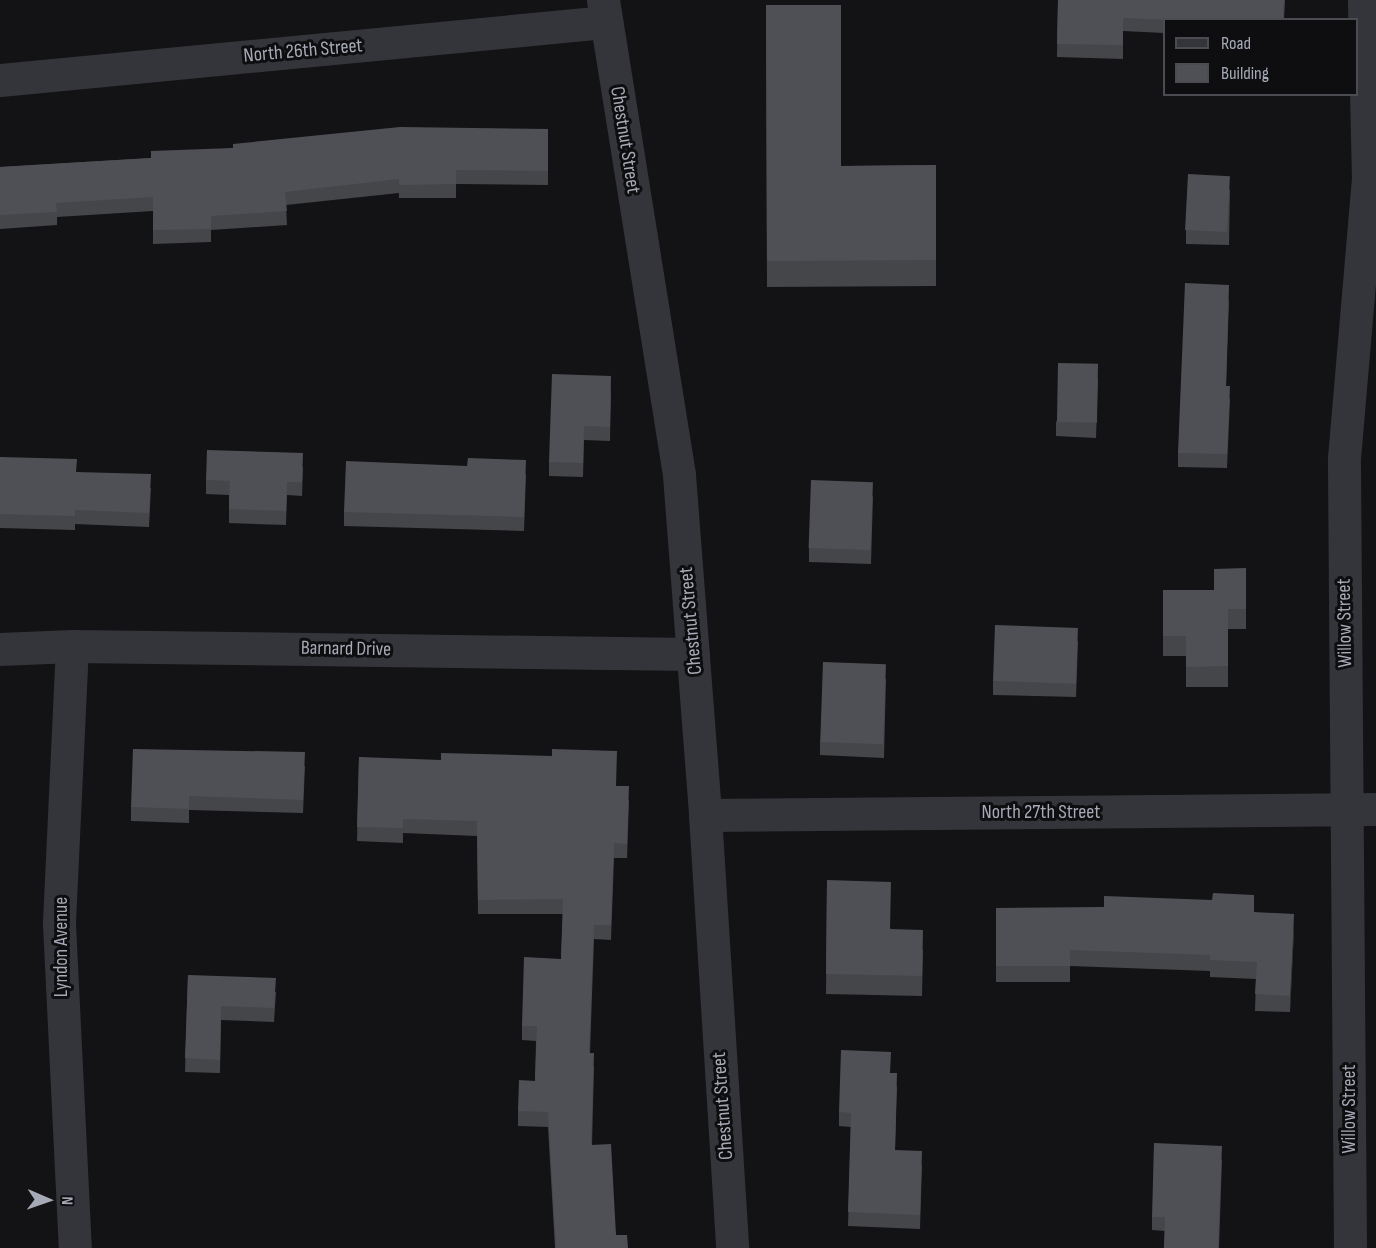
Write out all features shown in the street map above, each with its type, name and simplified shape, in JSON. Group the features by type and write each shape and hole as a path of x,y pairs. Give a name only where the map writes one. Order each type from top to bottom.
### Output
{"street":[{"name":"Willow Street","path":"1350,1248 1361,809 1344,458 1368,180 1364,0"},
{"name":"North 26th Street","path":"0,80 604,11"},
{"name":"Chestnut Street","path":"604,11 679,475 705,814 732,1248"},
{"name":"Barnard Drive","path":"0,649 72,646 693,654"},
{"name":"Lyndon Avenue","path":"72,646 59,924 75,1248"},
{"name":"North 27th Street","path":"705,814 1361,809"}],"building":[{"path":"1058,0 1284,0 1283,18 1123,18 1123,45 1057,44"},
{"path":"766,5 841,5 841,166 936,165 936,260 767,261"},
{"path":"400,127 548,129 548,171 456,170 456,184 399,185 399,179 285,192 287,211 211,216 211,229 153,230 153,197 56,203 57,212 0,215 0,167 151,158 151,151 233,148 233,144"},
{"path":"1188,174 1230,176 1227,232 1185,230"},
{"path":"1185,283 1229,285 1226,386 1230,386 1227,454 1178,453"},
{"path":"1058,363 1098,364 1097,423 1057,422"},
{"path":"552,374 611,376 610,427 584,426 583,463 549,462"},
{"path":"207,450 303,453 302,482 287,482 286,511 229,509 230,481 206,480"},
{"path":"0,457 77,459 76,472 151,474 149,513 75,510 75,516 0,514"},
{"path":"468,458 526,460 524,517 344,512 346,461 467,466"},
{"path":"811,480 873,482 871,550 809,548"},
{"path":"1246,568 1246,609 1228,609 1228,666 1186,667 1186,636 1163,636 1163,590 1214,590 1214,569"},
{"path":"995,625 1078,628 1076,684 993,681"},
{"path":"823,662 886,664 883,744 820,742"},
{"path":"133,749 305,752 303,800 189,796 189,809 131,807"},
{"path":"552,749 617,751 616,786 629,786 627,844 614,843 611,925 594,925 589,1053 594,1053 591,1145 611,1144 616,1235 627,1235 628,1248 556,1248 548,1112 518,1111 519,1080 535,1081 537,1026 522,1026 524,957 561,959 563,899 478,900 477,821 403,819 403,828 357,827 359,757 441,760 441,753 552,756"},
{"path":"827,880 891,882 890,929 923,930 922,976 826,974"},
{"path":"1213,893 1254,895 1254,912 1294,914 1290,996 1255,994 1257,962 1210,960 1210,955 1070,950 1070,966 996,966 996,908 1104,907 1104,896 1212,900"},
{"path":"188,975 276,978 274,1008 221,1006 220,1060 185,1058"},
{"path":"841,1050 891,1052 890,1073 897,1073 895,1150 922,1151 920,1215 848,1212 851,1113 839,1112"},
{"path":"1154,1143 1222,1146 1218,1248 1164,1248 1165,1217 1152,1217"}]}
